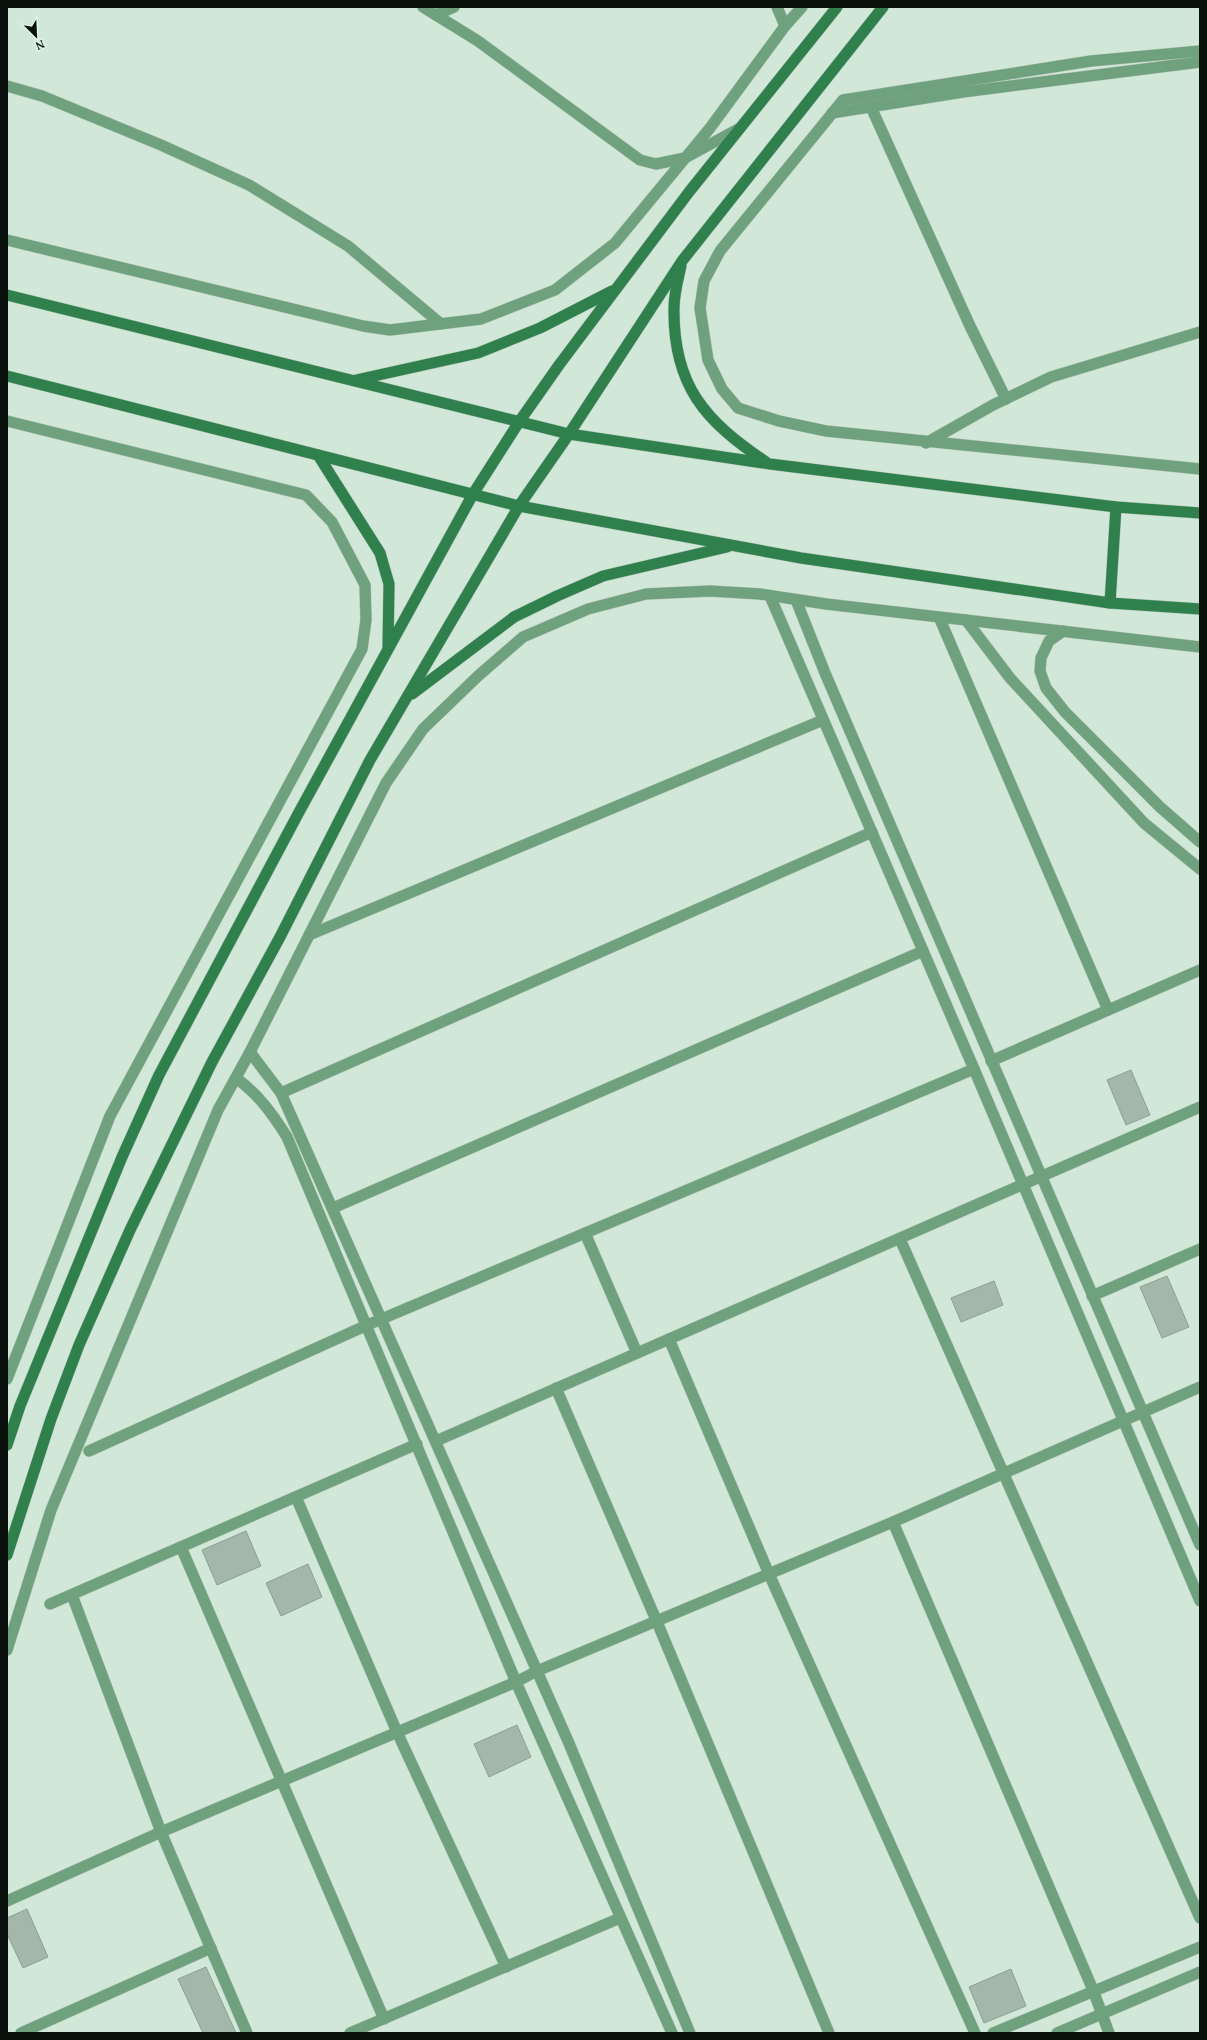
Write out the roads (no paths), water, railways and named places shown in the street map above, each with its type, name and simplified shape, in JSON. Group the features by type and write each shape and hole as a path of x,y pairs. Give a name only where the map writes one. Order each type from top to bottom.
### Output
{"main road":[{"path":"7,1445 20,1406 122,1157 159,1074 298,814 473,494 519,422 559,365 740,128 836,7"},
{"path":"7,1555 51,1419 79,1345 130,1230 212,1062 280,937 370,760 519,506 570,434 682,261 883,7"},
{"path":"682,261 674,307 676,350 685,379 699,404 715,423 736,442 770,464"},
{"path":"354,381 478,353 540,328 615,290"},
{"path":"7,294 570,434 770,464 1116,507 1200,513"},
{"path":"7,376 519,506 801,558 1110,604 1200,609"},
{"path":"318,455 380,553 389,584 388,650"},
{"path":"1110,604 1116,507"},
{"path":"407,698 514,617 557,596 603,576 732,546"}],"street":[{"path":"423,7 478,41 640,160 656,164 685,158 740,128"},
{"path":"436,15 454,7"},
{"path":"777,7 786,26"},
{"path":"7,240 363,326 390,330 481,319 555,290 615,243 710,128 786,26 802,7"},
{"path":"1200,51 1091,61 843,100 720,251 704,281 700,308 708,360 722,389 738,408 779,421 826,431 1200,469"},
{"path":"832,113 963,92 1200,62"},
{"path":"7,86 42,96 160,145 249,185 348,246 441,324"},
{"path":"871,107 970,326 1006,399"},
{"path":"926,442 1006,399 1051,377 1200,332"},
{"path":"7,422 306,495 332,522 364,585 366,620 362,649 110,1116 7,1379"},
{"path":"7,1650 51,1510 218,1110 250,1052 386,783 423,729 478,676 524,637 588,609 646,594 710,591 770,596 1200,647"},
{"path":"770,596 924,951 1200,1601"},
{"path":"796,600 828,680 1092,1296 1197,1530 1200,1545"},
{"path":"939,617 1108,1010"},
{"path":"966,620 1010,678 1144,823 1200,869"},
{"path":"1063,631 1049,641 1041,658 1040,671 1046,688 1065,712 1160,807 1200,842"},
{"path":"309,935 823,720"},
{"path":"281,1093 872,832"},
{"path":"333,1208 924,951"},
{"path":"991,1061 1200,970"},
{"path":"250,1052 281,1093 333,1208 537,1671 690,2033"},
{"path":"90,1451 365,1326 974,1069"},
{"path":"236,1078 251,1089 268,1107 287,1136 365,1326 417,1444 516,1682 672,2033"},
{"path":"436,1441 1024,1186 1200,1107"},
{"path":"585,1233 637,1353"},
{"path":"900,1239 1200,1918"},
{"path":"1092,1296 1200,1248"},
{"path":"669,1339 770,1574 975,2033"},
{"path":"7,1901 161,1832 516,1682 537,1671 893,1522 1200,1387"},
{"path":"556,1388 657,1622 829,2033"},
{"path":"50,1604 417,1444"},
{"path":"296,1497 397,1732 506,1967"},
{"path":"893,1522 1110,2033"},
{"path":"181,1547 280,1782 384,2019"},
{"path":"72,1594 161,1832 247,2033"},
{"path":"350,2033 620,1918"},
{"path":"993,2033 1093,1990 1200,1947"},
{"path":"21,2033 211,1948"},
{"path":"1057,2033 1200,1972"}]}
